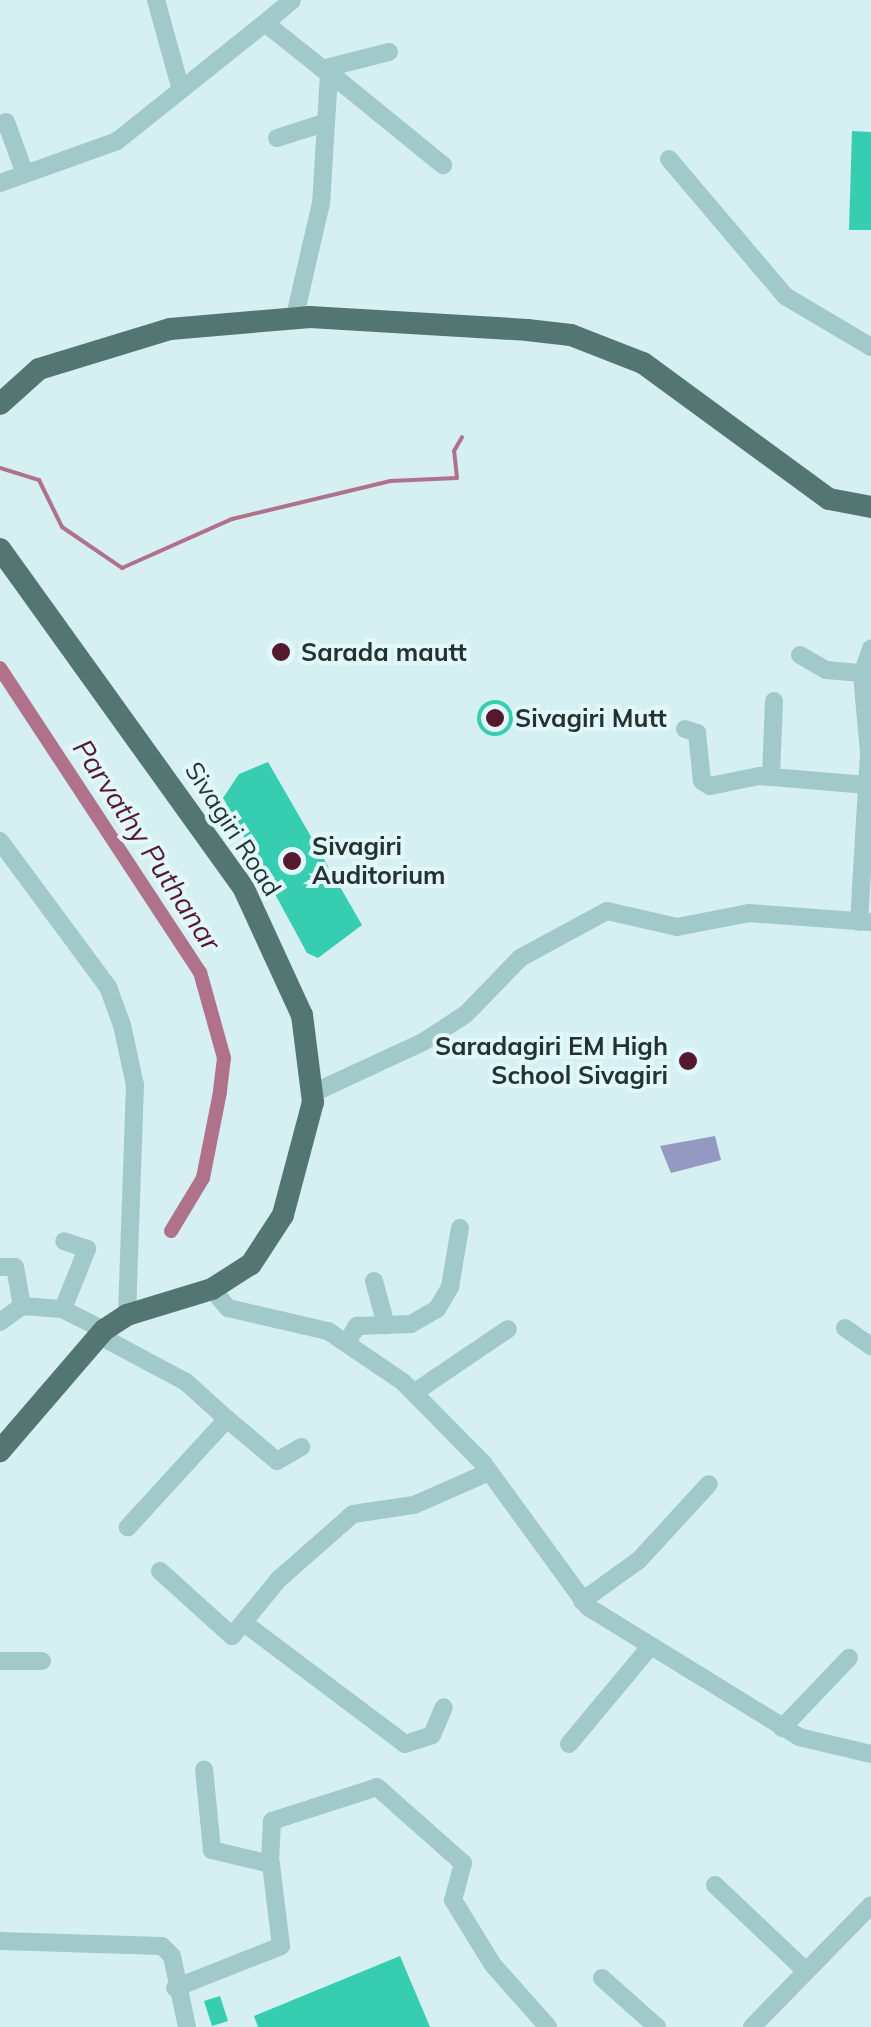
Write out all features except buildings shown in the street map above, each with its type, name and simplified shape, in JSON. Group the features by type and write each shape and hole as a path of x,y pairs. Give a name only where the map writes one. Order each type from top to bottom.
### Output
{"main road":[{"path":"0,404 40,370 112,341 294,320 396,319 571,336 643,363 695,396 829,499 871,507"},
{"name":"Sivagiri Road","path":"0,550 243,888 302,1015 313,1093 310,1134 283,1215 251,1264 212,1289 127,1315 101,1332 0,1451"}],"street":[{"path":"156,0 181,90"},
{"path":"0,182 95,151 144,124 292,0"},
{"path":"265,23 443,165"},
{"path":"326,69 388,52"},
{"path":"294,320 321,203 326,69"},
{"path":"6,122 25,174"},
{"path":"276,138 324,123"},
{"path":"669,159 785,296 871,347"},
{"path":"313,1093 423,1042 466,1014 520,958 608,911 677,927 736,913 865,922 870,747 862,673 871,649"},
{"path":"800,655 826,670 862,673"},
{"path":"771,776 774,701"},
{"path":"686,729 702,745 706,784 771,776 868,785"},
{"path":"0,841 108,988 122,1025 135,1085 127,1315"},
{"path":"347,1342 357,1326 423,1320 444,1300 460,1228"},
{"path":"63,1309 87,1249 64,1241"},
{"path":"0,1268 15,1267 22,1306"},
{"path":"374,1281 386,1324"},
{"path":"212,1289 228,1308 304,1322 347,1342 415,1392 488,1472 582,1601 649,1648 782,1728 818,1745 871,1754"},
{"path":"0,1322 22,1306 63,1309 186,1382 279,1462 301,1447"},
{"path":"845,1328 871,1346"},
{"path":"415,1392 508,1329"},
{"path":"128,1526 228,1419"},
{"path":"160,1572 223,1636 244,1623 279,1579 353,1514 414,1505 488,1472"},
{"path":"582,1601 638,1560 708,1484"},
{"path":"244,1623 405,1744 432,1735 444,1708"},
{"path":"570,1744 649,1648"},
{"path":"782,1728 849,1658"},
{"path":"0,1661 42,1661"},
{"path":"204,1769 213,1852 270,1862"},
{"path":"176,1988 280,1950 270,1862 272,1821 377,1787 463,1863 454,1900 493,1965 548,2027"},
{"path":"715,1885 805,1970"},
{"path":"752,2027 871,1905"},
{"path":"0,1941 159,1944 172,1956 186,2027"},
{"path":"602,1978 657,2027"}],"shaded area":[{"path":"715,1136 721,1160 671,1173 660,1146"}],"waterway":[{"path":"0,468 39,480 62,527 122,568 232,519 390,481 457,478 454,451 462,437"},
{"name":"Parvathy Puthanar","path":"0,668 200,972 224,1058 203,1178 171,1231"}],"place":[{"name":"Sarada mautt","path":"281,652"},
{"name":"Sivagiri Mutt","path":"495,718"},
{"name":"Sivagiri Auditorium","path":"292,861"},
{"name":"Saradagiri EM High School Sivagiri","path":"688,1061"}]}
